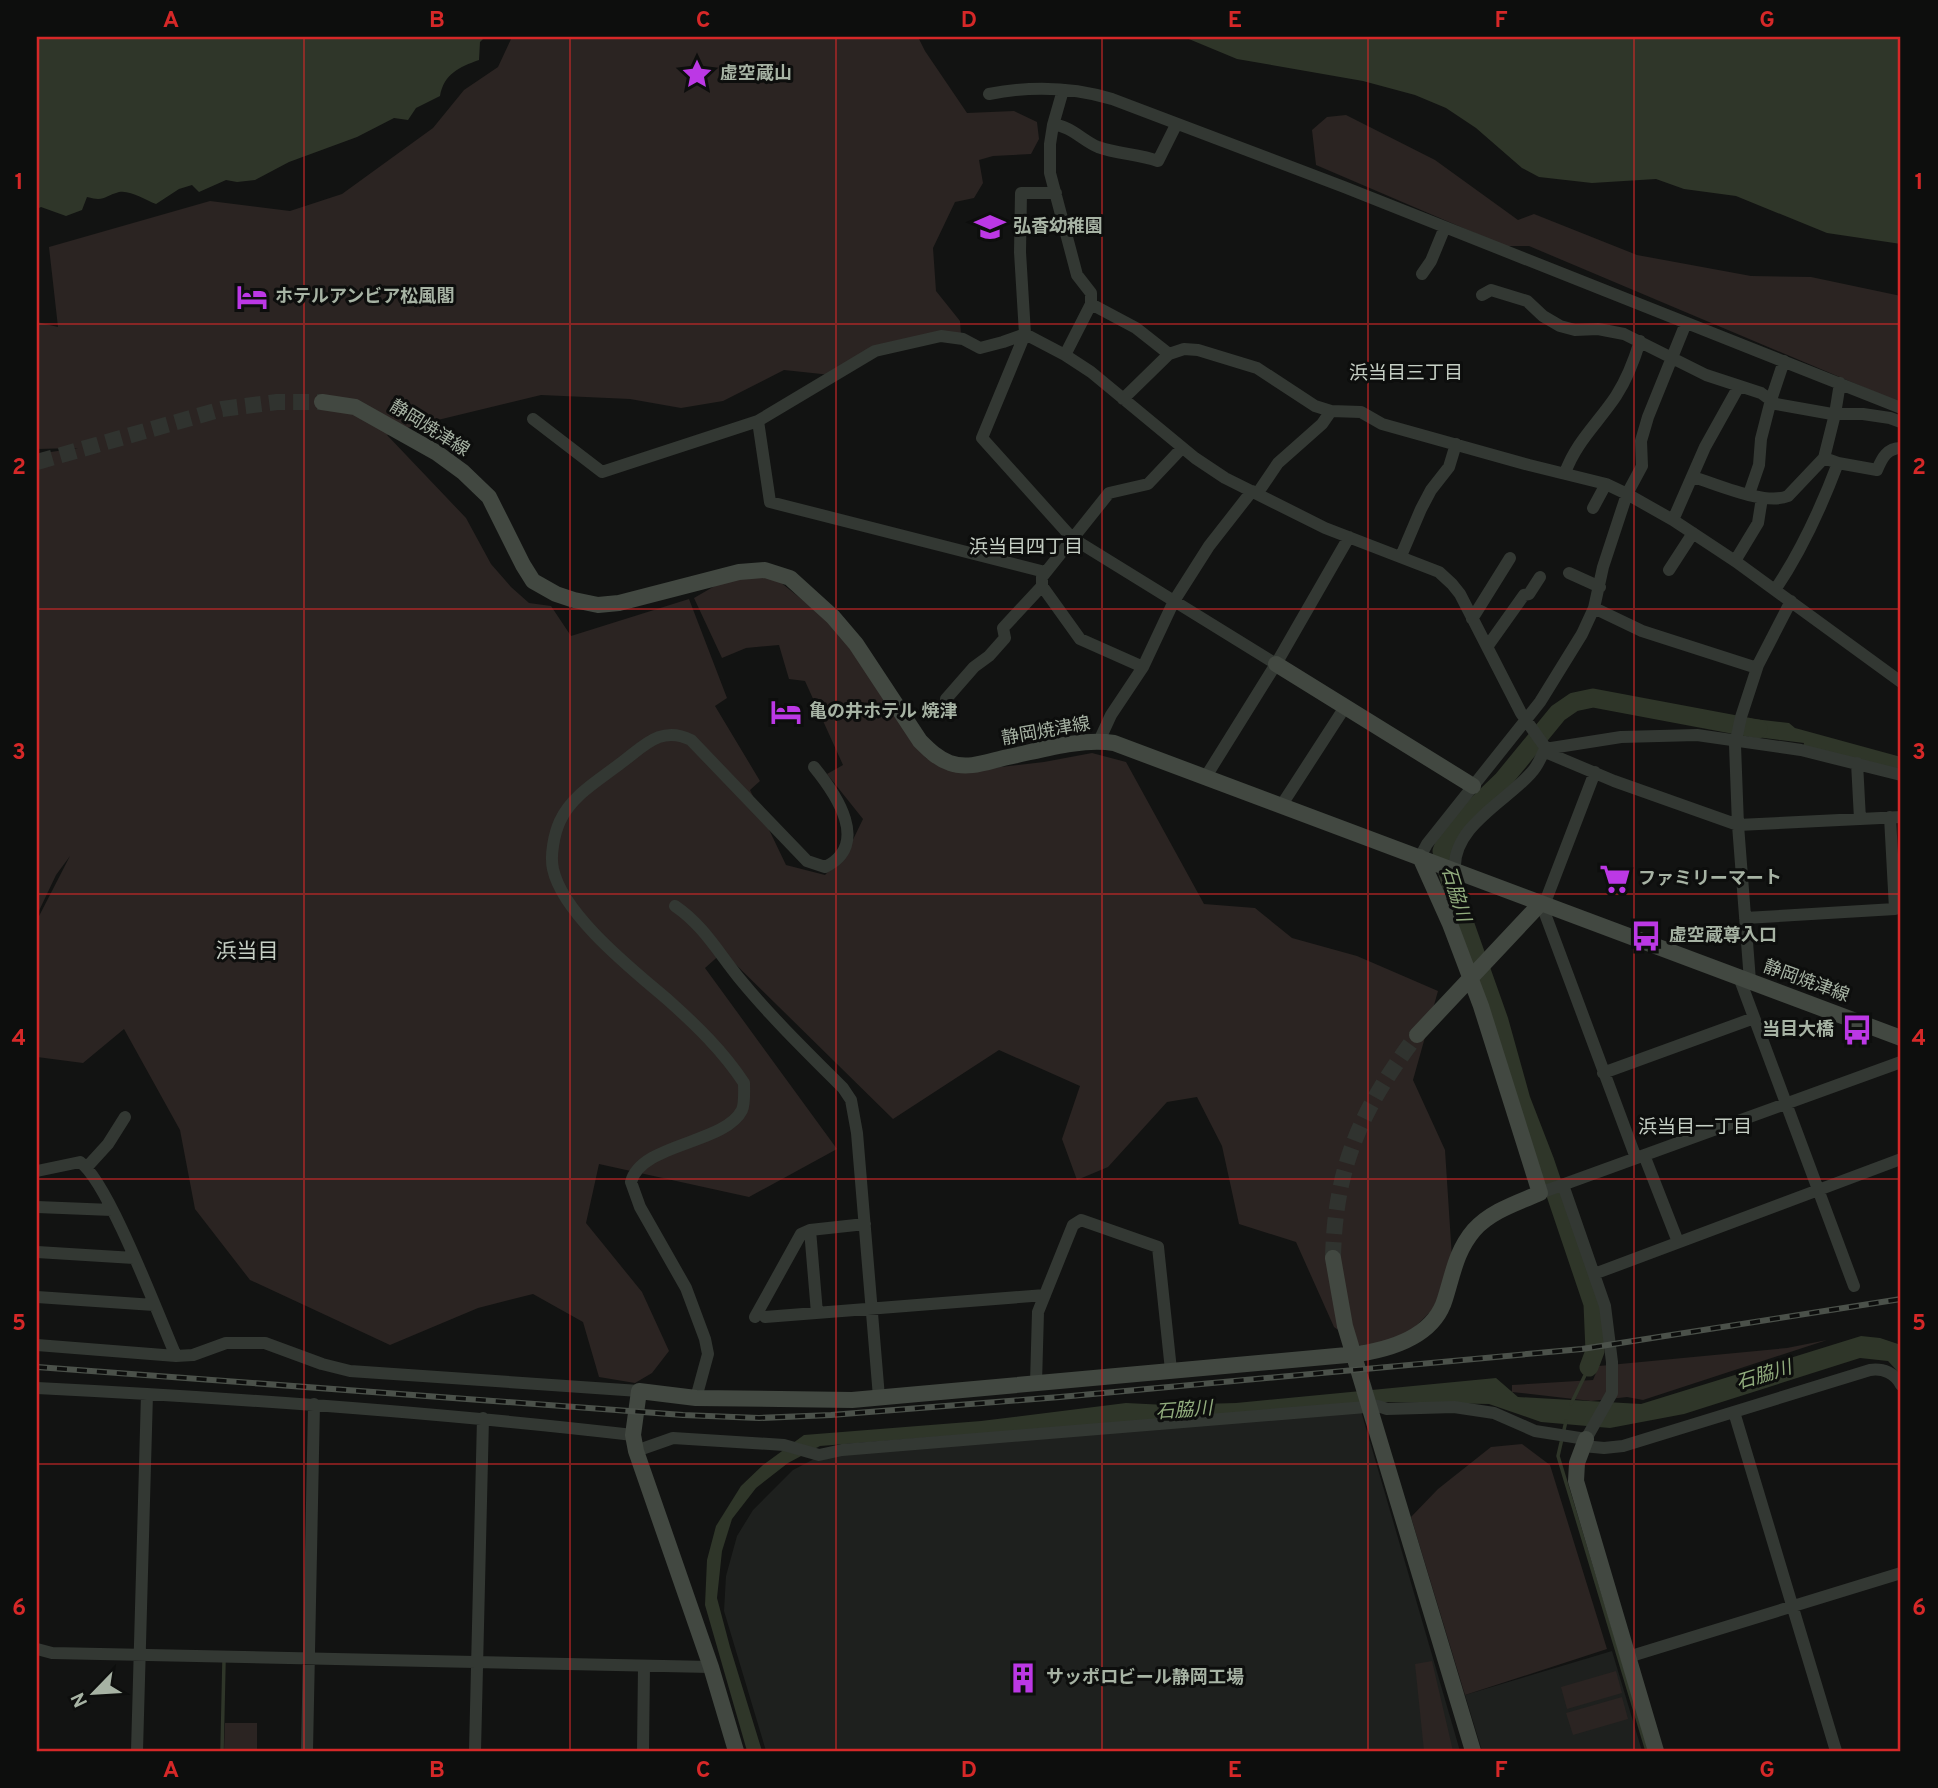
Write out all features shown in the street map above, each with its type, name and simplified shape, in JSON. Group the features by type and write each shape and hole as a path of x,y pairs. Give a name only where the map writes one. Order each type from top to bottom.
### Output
{"street":[{"path":"989,94 1030,88 1090,93 1112,99 1445,227 1901,408"},
{"path":"1063,90 1049,144 1049,173 1077,275 1091,293 1091,304 1065,355"},
{"path":"1053,125 1061,125 1100,148 1141,155 1158,161 1176,125"},
{"path":"1056,193 1021,192 1020,252 1025,334 982,438 1072,538 1473,786"},
{"path":"1422,274 1431,261 1445,227"},
{"path":"1482,295 1491,290 1527,301 1560,327 1575,330 1598,329 1624,334 1706,375 1761,393 1776,404 1835,414 1863,414 1901,422"},
{"path":"1091,304 1136,328 1169,354"},
{"path":"1540,1193 1476,972 1450,924 1426,860 1427,844 1555,681 1594,608 1603,567 1628,494 1642,466 1641,441 1648,417 1686,323"},
{"path":"533,419 602,472 758,421 876,351 941,336 963,339 980,348 1025,334 1091,372 1182,447 1225,478 1325,528 1429,566 1452,584 1525,720 1550,754 1614,781 1738,825 1896,817 1895,909 1745,918"},
{"path":"1564,473 1572,454 1625,381 1640,341"},
{"path":"1123,399 1169,354 1184,349 1198,351 1257,368 1307,401 1331,411 1361,412 1382,424 1529,466 1606,484 1672,520 1735,561 1901,682"},
{"path":"1749,494 1759,465 1761,439 1771,400 1784,361"},
{"path":"1693,477 1762,498 1780,500 1788,496 1824,458 1840,383"},
{"path":"1672,520 1711,436 1739,386"},
{"name":"静岡焼津線","path":"322,402 355,407 437,453 463,472 489,497 533,581 556,594 598,605 619,603 739,572 765,570 790,578 833,617 856,644 920,741 932,753 951,764 970,766 1031,752 1099,741 1114,743 1901,1038"},
{"path":"1099,741 1111,715 1143,667 1174,601 1209,546 1278,463 1322,424 1331,411"},
{"path":"758,421 770,502 1045,572"},
{"path":"1401,556 1431,490 1449,467 1456,444"},
{"path":"1143,667 1080,639 1042,586 1042,577 1109,494 1148,484 1182,447"},
{"path":"1824,458 1877,470 1888,452 1901,448"},
{"path":"1775,590 1797,556 1839,463"},
{"path":"1593,508 1606,484"},
{"path":"1735,561 1758,523 1762,498"},
{"path":"1670,570 1693,533"},
{"path":"1205,778 1276,664 1349,537"},
{"path":"1472,619 1510,558"},
{"path":"1569,573 1600,587"},
{"path":"1487,647 1540,577"},
{"path":"946,699 974,667 989,656 1005,638 1003,628 1042,586"},
{"path":"1791,601 1757,668 1736,739 1738,825 1745,918 1745,979 1754,1018 1854,1286"},
{"path":"1594,608 1642,631 1757,668"},
{"path":"1281,806 1345,707"},
{"path":"696,1398 708,1354 705,1339 686,1288 640,1208 631,1182 639,1167 649,1160 715,1131 734,1119 743,1108 744,1083 702,1032 610,950 581,918 561,888 553,869 552,854 559,822 579,795 648,743 666,734 682,735 691,740 807,860 825,867 841,855 848,833 845,816 831,788 814,767"},
{"path":"1545,749 1621,737 1697,735 1801,750 1901,775"},
{"path":"1453,870 1457,847 1495,803 1529,776 1545,749"},
{"path":"1857,763 1860,819"},
{"path":"1417,1035 1543,904 1595,772"},
{"path":"1543,904 1603,1073 1678,1242"},
{"path":"675,906 704,931 739,978 843,1088 851,1100 857,1133 879,1397"},
{"path":"1603,1073 1754,1018"},
{"path":"37,1345 176,1356 193,1355 226,1343 265,1343 322,1364 350,1371 639,1391 696,1398 852,1400 1385,1350 1419,1332 1440,1311 1457,1255 1475,1228 1502,1209 1901,1062"},
{"path":"87,1167 108,1144 125,1117"},
{"path":"1594,1274 1901,1159"},
{"path":"37,1171 80,1162 87,1167 113,1210 176,1356"},
{"path":"1563,1185 1605,1306 1612,1362 1612,1393 1580,1441 1576,1481 1656,1751"},
{"path":"37,1206 113,1210"},
{"path":"1036,1383 1038,1312 1073,1225 1081,1220 1158,1247 1171,1370"},
{"path":"864,1224 810,1230 801,1234 760,1317 1045,1294"},
{"path":"810,1230 817,1312"},
{"path":"37,1251 134,1258"},
{"path":"1333,1258 1345,1326 1473,1751"},
{"path":"37,1297 154,1305"},
{"path":"37,1388 314,1404 483,1418 634,1443 673,1438 785,1445 819,1455 842,1450 1378,1406 1387,1409 1454,1407 1494,1413 1535,1431 1556,1434 1604,1448 1623,1446 1870,1370 1885,1370 1901,1385"},
{"path":"639,1391 634,1443 711,1667 736,1751"},
{"path":"137,1751 147,1394"},
{"path":"307,1751 314,1404"},
{"path":"1734,1412 1836,1751"},
{"path":"475,1751 483,1418"},
{"path":"1628,1657 1901,1573"},
{"path":"37,1649 52,1653 711,1667"},
{"path":"643,1751 644,1666"}],"shaded area":[{"path":"512,37 918,37 967,113 1014,111 1037,122 1039,139 1031,154 993,156 979,160 983,183 974,198 955,202 933,248 936,291 960,321 961,335 918,337 831,375 784,370 723,401 681,408 630,399 541,395 413,426 387,435 466,518 491,564 511,587 529,603 551,606 571,636 689,599 727,698 715,706 760,781 750,790 786,865 825,875 847,852 863,819 827,774 843,765 805,681 789,679 779,645 746,648 722,658 694,598 732,576 770,574 834,625 926,758 957,772 1044,762 1092,753 1126,762 1204,904 1255,908 1292,938 1357,956 1438,991 1413,1080 1445,1150 1452,1258 1434,1308 1393,1344 1361,1346 1334,1327 1296,1242 1239,1224 1222,1146 1197,1097 1167,1102 1108,1167 1077,1180 1062,1139 1080,1086 999,1050 893,1119 723,952 705,968 837,1149 749,1197 599,1164 586,1223 642,1292 669,1351 652,1373 635,1383 599,1377 583,1322 533,1294 478,1308 390,1345 250,1280 195,1209 180,1130 124,1029 83,1063 37,1057 37,920 70,856 56,875 37,915 37,454 78,448 37,449 37,322 58,327 49,247 210,201 290,211 342,194 433,128 464,90 498,67"},
{"path":"1346,115 1435,160 1518,220 1534,214 1637,255 1751,276 1811,277 1901,296 1901,403 1529,246 1505,246 1316,165 1312,130 1327,117"},
{"path":"1827,1340 1643,1400 1627,1397 1591,1401 1512,1392 1512,1385 1593,1380 1599,1366 1787,1348"},
{"name":"サッポロビール静岡工場","path":"1361,1411 1460,1751 766,1751 724,1611 726,1576 737,1536 753,1510 793,1470 814,1459 844,1453"},
{"path":"1522,1444 1550,1465 1607,1649 1465,1695 1411,1517 1438,1489 1491,1447"},
{"path":"1612,1651 1642,1751 1482,1751 1465,1695"},
{"path":"1432,1661 1453,1751 1424,1751 1415,1664"},
{"path":"1616,1671 1622,1693 1567,1709 1561,1687"},
{"path":"1622,1697 1628,1719 1573,1735 1566,1713"},
{"path":"225,1723 257,1723 257,1751 224,1751"}],"water":[{"path":"37,37 485,37 480,42 479,60 454,72 445,82 440,96 416,108 408,120 394,118 357,137 289,162 255,180 226,180 199,192 192,185 179,189 156,204 124,192 101,199 87,197 82,210 66,216 41,207 37,209"},
{"path":"1184,37 1901,37 1901,244 1827,233 1736,196 1684,189 1656,179 1592,183 1539,177 1522,168 1476,128 1446,108 1415,95 1363,81 1237,59"},
{"path":"1745,718 1789,723 1795,728 1901,757 1901,770 1803,747 1804,743 1741,735"},
{"path":"1861,1336 1880,1338 1901,1345 1901,1375 1888,1361 1860,1358 1684,1414 1610,1428 1541,1422 1489,1404 1381,1402 820,1446 788,1463 756,1488 732,1519 722,1551 717,1598 762,1751 747,1751 705,1605 707,1560 716,1526 741,1486 763,1465 804,1435 981,1421 1126,1403 1236,1403 1496,1378 1518,1397 1641,1404"}],"waterway":[{"name":"石脇川","path":"1589,1367 1595,1351 1593,1304 1521,1100 1499,1021 1453,891 1442,851 1450,831 1503,780 1558,713 1574,702 1593,698 1758,729"},
{"path":"1571,1404 1589,1367"},
{"path":"1566,1421 1558,1456 1647,1751"},
{"path":"222,1751 224,1661"}],"tunnel":[{"path":"37,462 222,409 277,402 322,402"},
{"path":"1333,1258 1339,1194 1355,1139 1381,1088 1417,1035"}],"railway":[{"path":"37,1367 683,1415 759,1418 1060,1397 1582,1349 1901,1299"}],"place":[{"name":"虚空蔵山","path":"697,74"},
{"name":"弘香幼稚園","path":"990,227"},
{"name":"ホテルアンビア松風閣","path":"252,297"},
{"name":"亀の井ホテル 焼津","path":"786,712"},
{"name":"ファミリーマート","path":"1615,879"},
{"name":"虚空蔵尊入口","path":"1646,936"},
{"name":"当目大橋","path":"1857,1030"},
{"name":"サッポロビール静岡工場","path":"1023,1678"}],"district":[{"name":"浜当目三丁目","path":"1406,374"},
{"name":"浜当目四丁目","path":"1026,548"},
{"name":"浜当目","path":"247,952"},
{"name":"浜当目一丁目","path":"1695,1128"}]}
